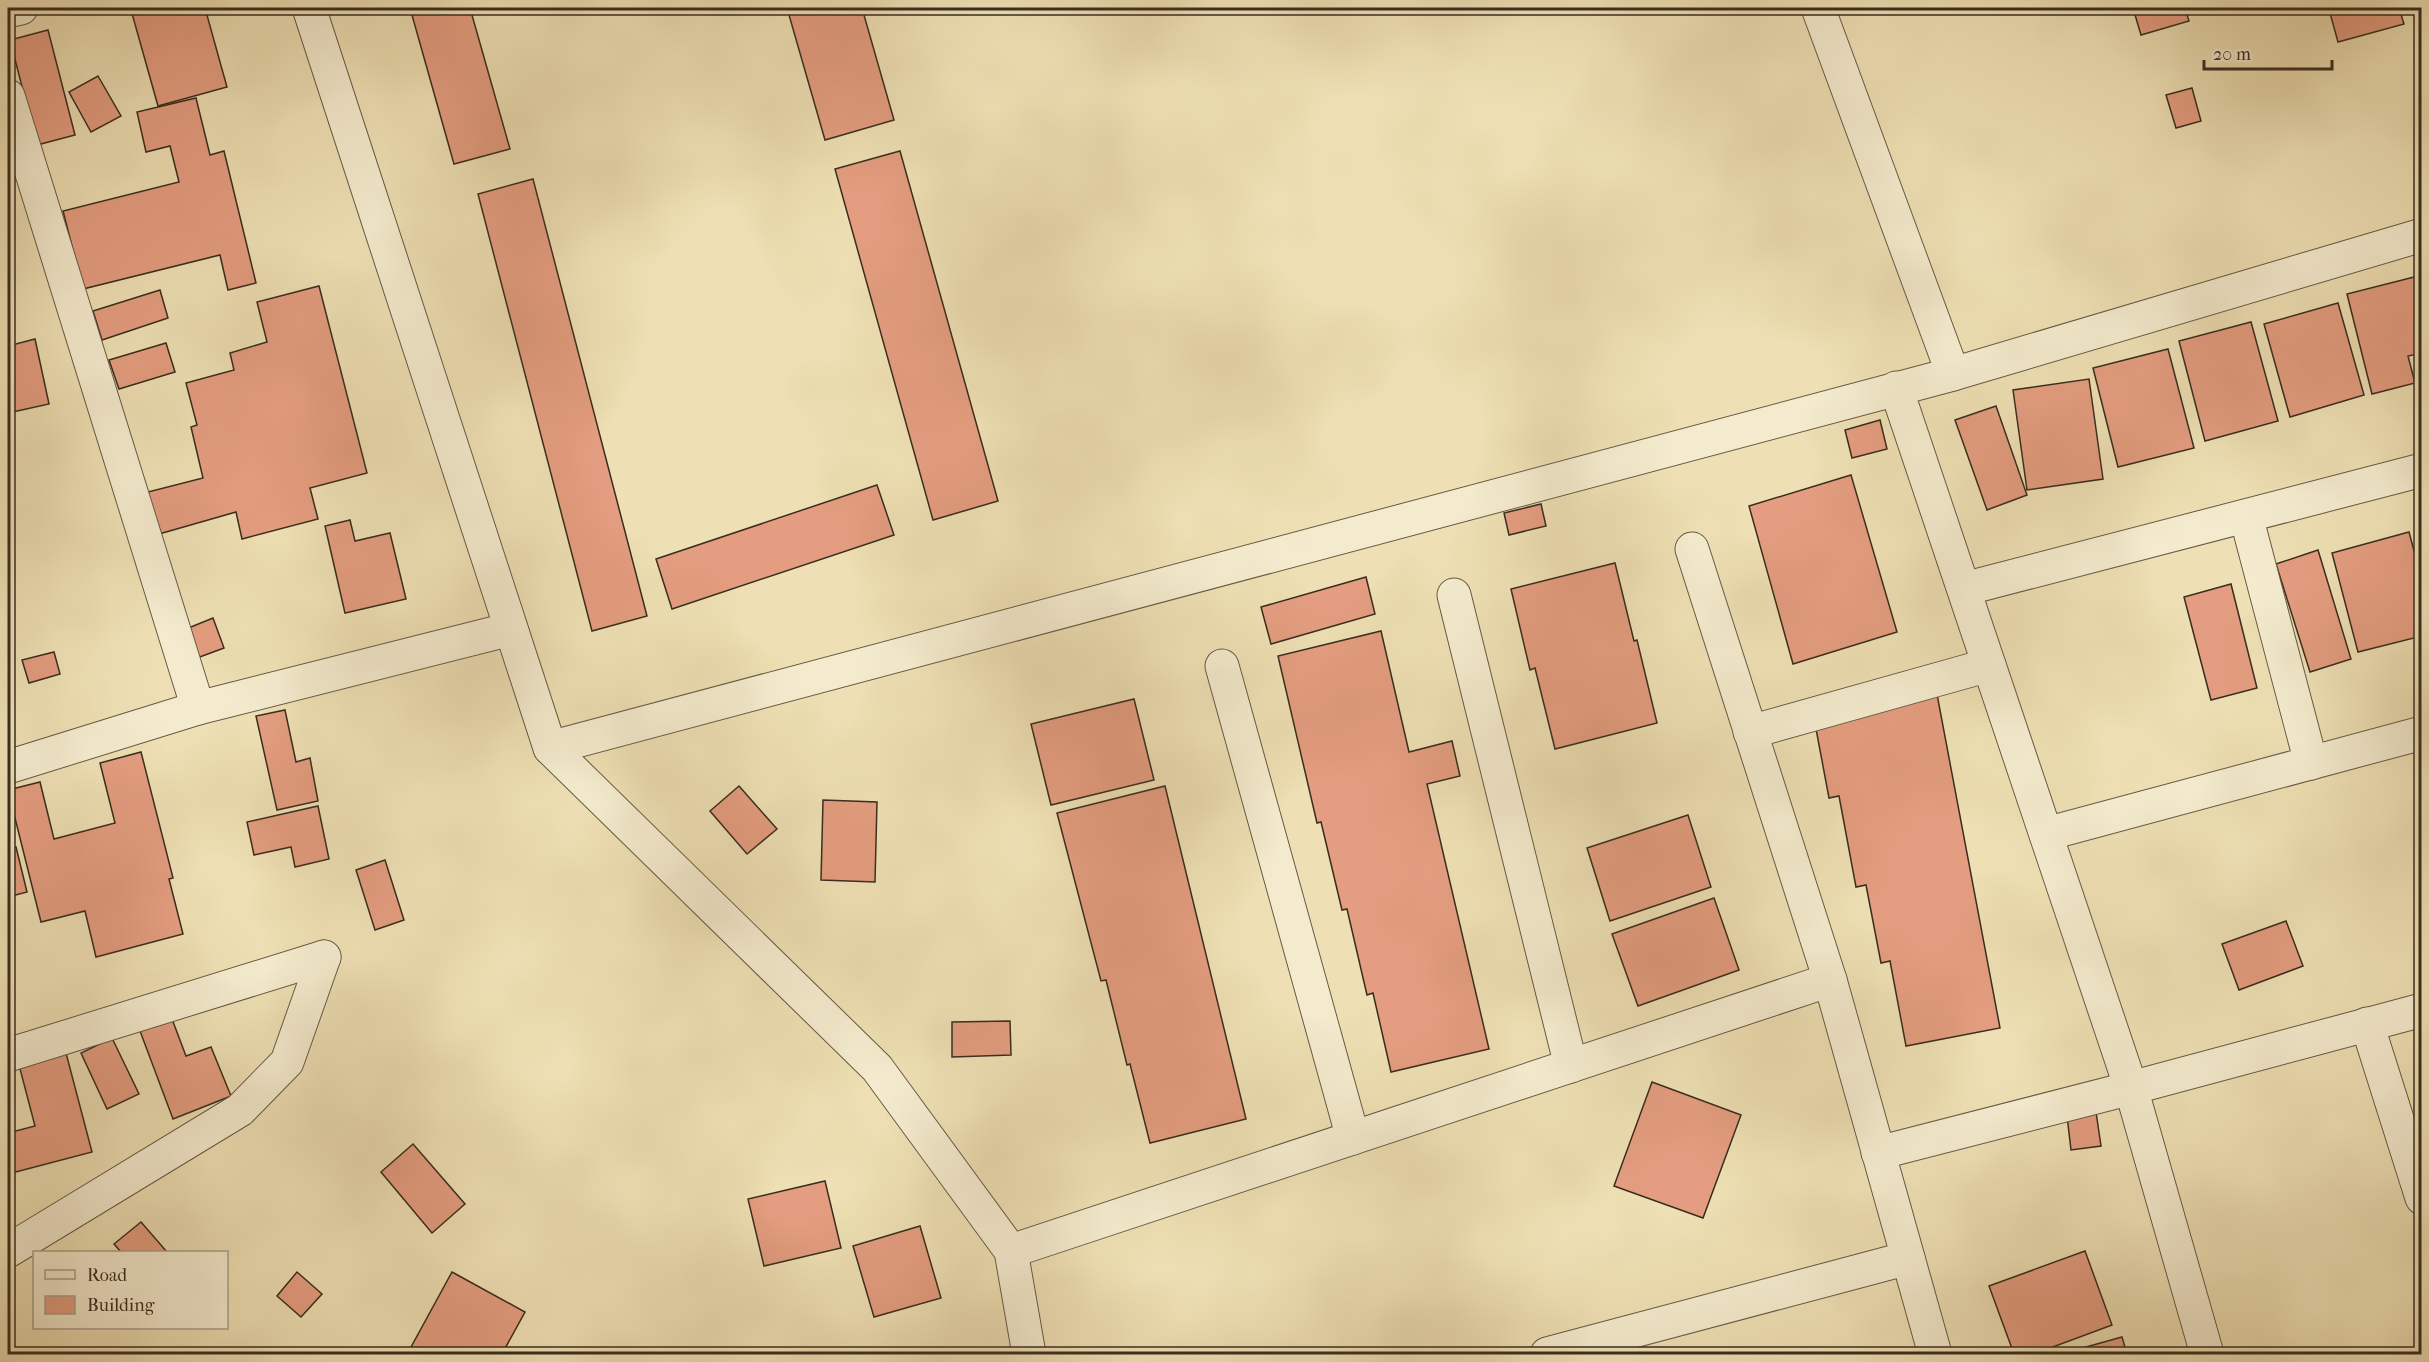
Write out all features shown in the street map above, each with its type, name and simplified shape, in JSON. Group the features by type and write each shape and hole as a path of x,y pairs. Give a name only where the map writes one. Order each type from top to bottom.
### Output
{"street":[{"path":"8,11 21,8"},
{"path":"309,8 550,748 877,1068 1011,1251 1029,1354"},
{"path":"1818,8 1953,374"},
{"path":"8,96 198,708"},
{"path":"550,748 1953,374 2421,235"},
{"path":"1896,388 2131,1088 2206,1354"},
{"path":"1964,589 2421,470"},
{"path":"2246,516 2311,763"},
{"path":"1692,549 1830,980 1935,1354"},
{"path":"1454,595 1571,1066"},
{"path":"8,767 198,708 511,629"},
{"path":"1750,732 1989,665"},
{"path":"1222,666 1353,1138"},
{"path":"2046,834 2421,733"},
{"path":"8,1055 324,957 287,1062 240,1110 8,1251"},
{"path":"1011,1251 1830,980"},
{"path":"1878,1153 2421,1010"},
{"path":"2367,1024 2421,1198"},
{"path":"1547,1354 1908,1258"}],"building":[{"path":"138,8 205,8 227,87 158,106 131,10"},
{"path":"410,8 470,8 510,149 454,164"},
{"path":"787,8 862,8 894,120 825,140"},
{"path":"2133,8 2185,8 2189,21 2141,35"},
{"path":"2348,8 2399,8 2404,24 2338,42 2330,13"},
{"path":"48,30 75,135 37,145 10,40"},
{"path":"98,76 121,116 91,132 69,92"},
{"path":"2192,88 2201,121 2176,128 2166,95"},
{"path":"196,98 210,155 224,151 256,283 228,290 220,255 83,289 63,211 179,182 170,146 146,152 137,112"},
{"path":"900,151 998,501 933,520 835,169"},
{"path":"533,179 647,616 592,631 478,194"},
{"path":"2422,275 2422,353 2408,356 2415,383 2372,394 2347,294"},
{"path":"319,286 367,473 310,488 318,519 242,539 236,512 159,534 148,492 203,478 191,427 197,425 186,383 234,370 230,353 267,342 257,302"},
{"path":"160,290 168,318 102,340 93,311"},
{"path":"2338,303 2364,395 2290,417 2264,324"},
{"path":"2251,322 2278,421 2205,441 2179,341"},
{"path":"35,339 49,404 8,413 8,346"},
{"path":"166,343 175,372 119,389 109,360"},
{"path":"2168,349 2194,448 2118,467 2093,368"},
{"path":"2089,379 2103,479 2027,490 2013,390"},
{"path":"2417,387 2422,387 2422,418 2419,418"},
{"path":"1996,406 2027,495 1987,510 1955,420"},
{"path":"1880,420 1887,449 1852,458 1845,430"},
{"path":"1851,475 1897,632 1793,664 1749,506"},
{"path":"877,485 894,535 672,609 656,559"},
{"path":"1541,504 1546,526 1509,535 1504,513"},
{"path":"350,520 355,541 390,533 406,599 345,613 325,526"},
{"path":"2409,532 2422,581 2422,636 2358,652 2332,553"},
{"path":"2318,550 2351,659 2310,672 2276,564"},
{"path":"1615,563 1657,723 1555,749 1535,668 1530,670 1511,589"},
{"path":"1366,577 1375,614 1271,644 1261,607"},
{"path":"2231,584 2257,688 2211,700 2184,597"},
{"path":"213,618 224,648 197,658 186,629"},
{"path":"1381,631 1409,752 1452,741 1460,776 1427,784 1489,1049 1391,1072 1373,993 1367,995 1347,909 1342,910 1321,822 1317,823 1278,656"},
{"path":"54,652 60,674 29,683 22,660"},
{"path":"1936,689 2000,1028 1906,1046 1890,961 1881,963 1866,885 1856,887 1839,796 1829,798 1813,713"},
{"path":"1134,699 1154,780 1051,805 1031,724"},
{"path":"285,710 296,762 310,758 318,801 277,810 256,716"},
{"path":"141,752 173,878 169,879 183,934 96,957 85,911 41,922 8,790 40,782 54,839 115,823 100,763"},
{"path":"739,786 777,829 747,854 710,811"},
{"path":"1165,786 1246,1119 1150,1143 1130,1064 1127,1065 1106,980 1101,981 1057,813"},
{"path":"823,800 877,802 875,882 821,880"},
{"path":"318,806 329,859 295,867 291,847 254,855 247,822"},
{"path":"1688,815 1711,887 1610,921 1587,848"},
{"path":"16,847 27,892 8,897 8,849"},
{"path":"385,860 404,920 375,930 356,870"},
{"path":"1714,898 1739,970 1638,1006 1612,934"},
{"path":"2286,921 2303,966 2239,990 2222,944"},
{"path":"172,1019 186,1056 211,1047 231,1096 173,1119 140,1031"},
{"path":"1010,1021 1011,1055 952,1057 952,1022"},
{"path":"112,1038 139,1094 107,1109 81,1053"},
{"path":"66,1053 92,1152 8,1174 8,1133 35,1126 19,1065"},
{"path":"1652,1082 1741,1115 1703,1218 1614,1186"},
{"path":"2096,1112 2101,1146 2071,1150 2067,1116"},
{"path":"413,1144 465,1204 432,1233 381,1172"},
{"path":"825,1181 841,1248 764,1266 748,1199"},
{"path":"141,1222 166,1251 120,1251 114,1244"},
{"path":"920,1226 941,1298 874,1317 853,1246"},
{"path":"2085,1251 2112,1325 2034,1354 2014,1354 1989,1286"},
{"path":"297,1272 322,1294 301,1317 277,1296"},
{"path":"452,1272 525,1312 502,1354 420,1354 410,1349"},
{"path":"2122,1337 2127,1354 2061,1354"}]}
